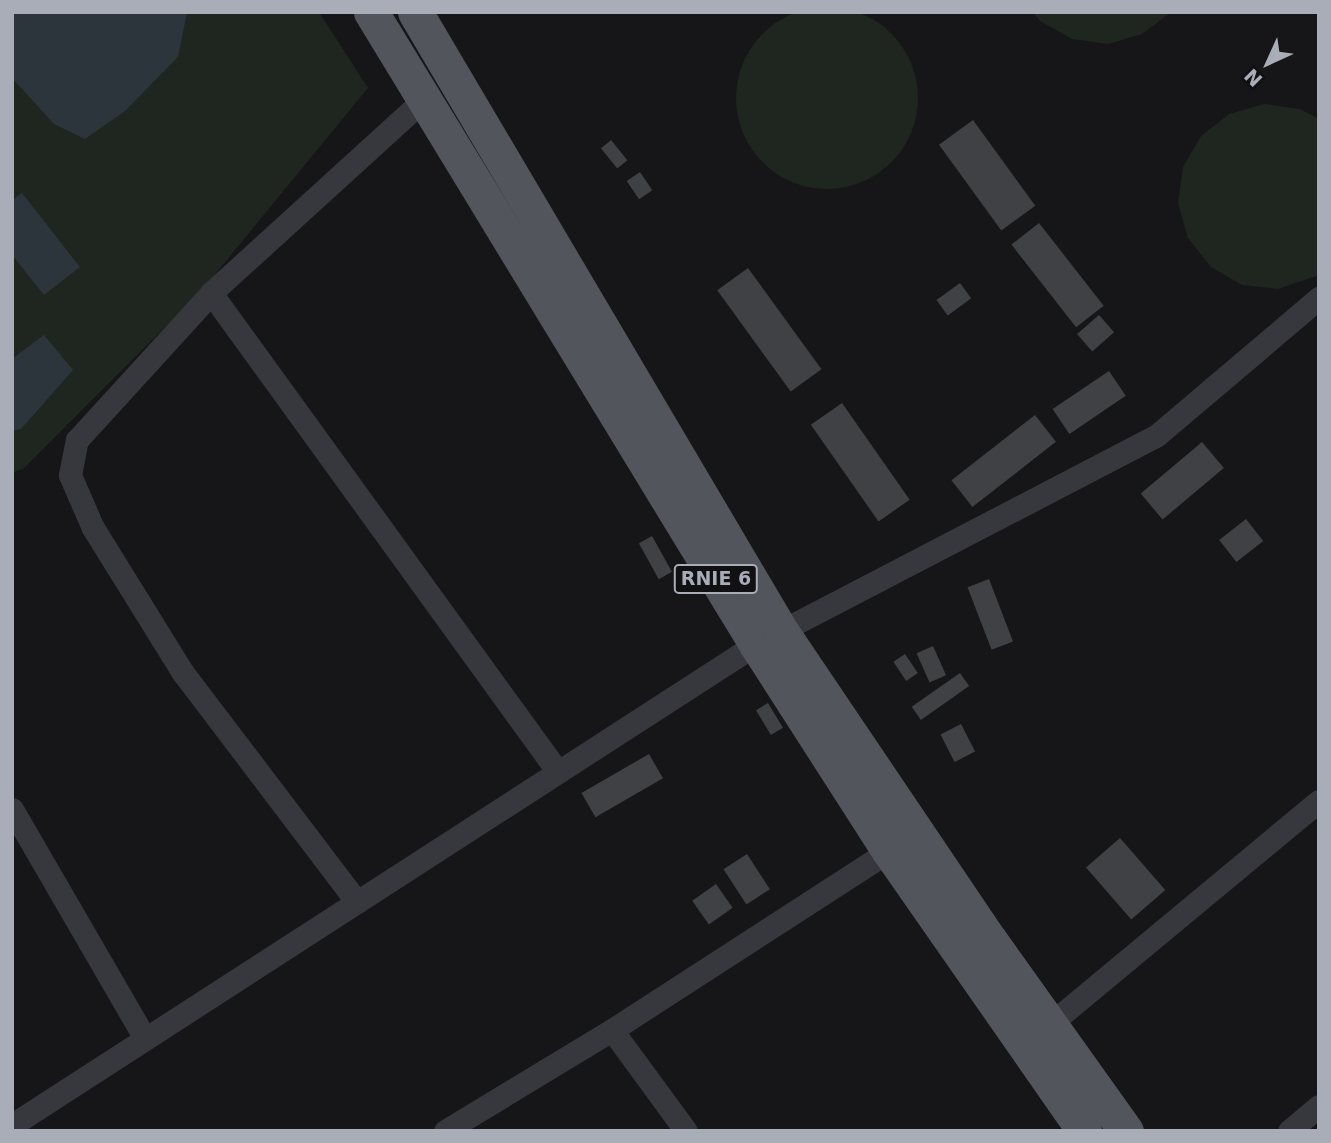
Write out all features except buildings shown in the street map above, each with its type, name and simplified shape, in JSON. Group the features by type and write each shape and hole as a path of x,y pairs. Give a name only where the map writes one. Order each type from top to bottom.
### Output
{"main road":[{"name":"RNIE 6","path":"371,12 423,100 769,637 1126,1131"},
{"name":"RNIE 6","path":"415,12 889,850 1084,1131"}],"street":[{"path":"357,902 183,673 93,528 70,475 78,440 211,293 423,100"},
{"path":"211,293 558,772"},
{"path":"12,1125 769,637 1156,436 1319,298"},
{"path":"1050,1024 1319,801"},
{"path":"12,809 145,1038"},
{"path":"445,1131 612,1030 889,850"},
{"path":"612,1030 686,1131"},
{"path":"1289,1131 1319,1106"}],"shaded area":[{"path":"827,7 862,14 878,22 891,34 903,47 911,63 918,98 911,133 903,149 891,162 878,174 862,182 827,189 792,182 776,174 763,162 751,149 743,133 736,98 743,63 751,47 763,34 776,22 792,14"},
{"path":"12,12 319,12 368,88 203,289 24,468 12,473"},
{"path":"12,12 187,12 178,57 125,111 85,139 54,124 12,78"},
{"path":"1033,12 1171,12 1142,34 1108,44 1072,39 1040,21"},
{"path":"1264,104 1300,109 1319,119 1319,275 1278,289 1242,285 1211,267 1188,238 1178,203 1183,167 1201,136 1229,114"},
{"path":"22,193 80,267 44,295 12,255 12,200"},
{"path":"44,335 73,370 21,429 12,431 12,359"}]}
